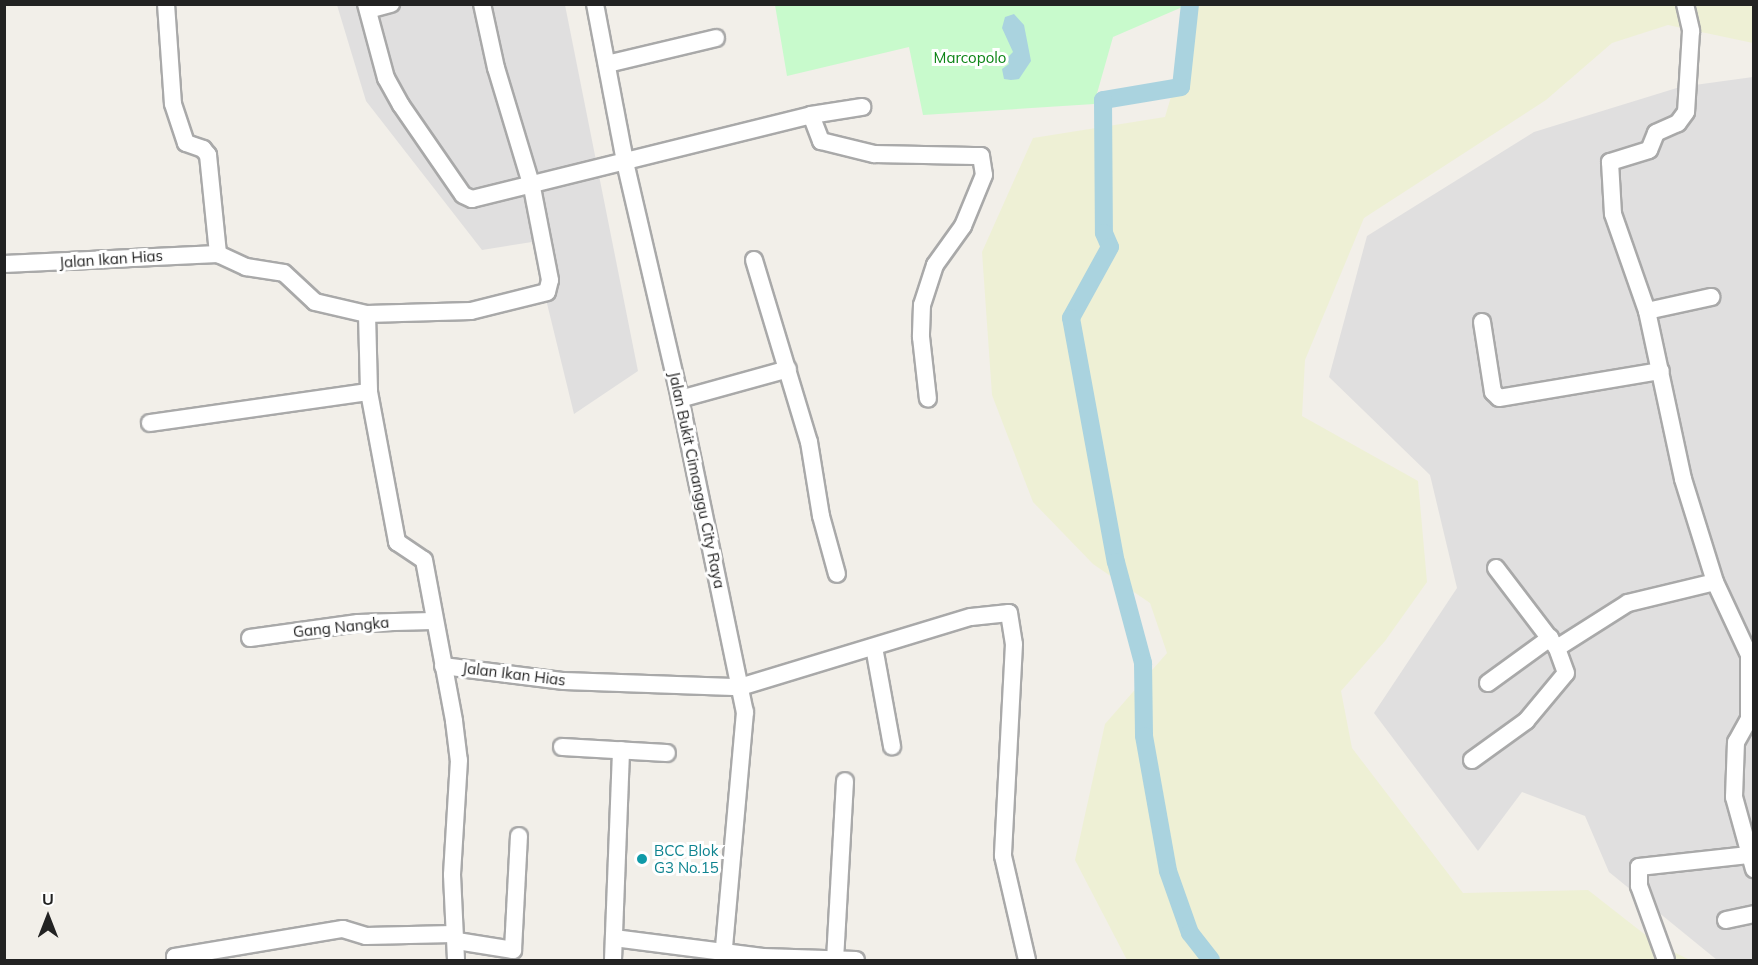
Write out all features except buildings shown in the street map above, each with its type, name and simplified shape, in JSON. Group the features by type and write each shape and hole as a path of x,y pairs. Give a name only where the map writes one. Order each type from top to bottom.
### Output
{"street":[{"path":"166,4 173,104 186,143 203,149 208,155 218,254 246,267 284,273 315,302 368,314 471,311 547,292 550,280 532,187 496,68 482,4"},
{"path":"391,4 367,7 386,78 401,105 463,195 478,200 811,115 862,107"},
{"name":"Jalan Bukit Cimanggu City Raya","path":"595,4 625,162 680,399 740,687 745,741 724,957"},
{"path":"1666,960 1639,886 1640,867 1751,862 1734,796 1737,742 1749,719 1751,655 1715,582 1683,479 1647,311 1613,214 1610,162 1646,152 1656,133 1678,123 1686,112 1691,31 1685,4"},
{"path":"607,64 716,38"},
{"path":"811,115 821,141 874,154 981,156 984,175 967,216 935,265 922,305 921,337 928,399"},
{"name":"Jalan Ikan Hias","path":"4,264 218,254"},
{"path":"754,260 788,369 837,574"},
{"path":"1647,311 1712,297"},
{"name":"Jalan Ikan Hias","path":"368,314 369,392 398,542 424,560 432,621 443,666 564,681 740,687 971,617 1009,613 1014,645 1003,856 1026,960"},
{"path":"1482,322 1493,392 1499,398 1661,371"},
{"path":"680,399 788,369"},
{"path":"150,423 369,392"},
{"path":"1472,760 1526,721 1566,673 1554,643 1496,568"},
{"path":"1488,683 1554,643 1628,603 1715,582"},
{"name":"Gang Nangka","path":"250,638 358,622 432,621"},
{"path":"874,647 892,746"},
{"path":"443,666 459,760 456,960"},
{"path":"562,747 667,753"},
{"path":"613,960 621,750"},
{"path":"835,960 845,782"},
{"path":"175,960 175,957 343,929 366,936 455,938 513,950 519,836"},
{"path":"1726,920 1754,914"},
{"path":"614,938 724,957 856,960"}],"shaded area":[{"path":"337,5 565,5 638,371 574,414 532,242 482,250 366,101"},
{"path":"1753,77 1753,960 1717,960 1609,872 1585,816 1522,792 1478,851 1374,713 1457,588 1430,475 1329,377 1367,236 1534,132 1680,87"}],"green space":[{"name":"Marcopolo","path":"775,5 1187,5 1113,37 1094,104 923,115 909,47 787,76"},
{"path":"1198,5 1753,5 1753,43 1668,25 1612,43 1546,100 1364,218 1305,360 1302,416 1418,481 1427,582 1385,641 1341,691 1352,748 1463,893 1588,890 1657,944 1690,960 1127,960 1075,860 1105,724 1167,653 1150,603 1093,564 1033,502 992,395 982,252 1033,138 1165,117"}],"water":[{"path":"1014,14 1024,25 1031,61 1019,79 1011,80 1004,79 1002,69 1009,64 1007,58 1013,52 1002,28 1005,17"}],"waterway":[{"path":"1190,4 1181,87 1103,100 1104,233 1110,247 1071,318 1116,562 1143,663 1144,736 1168,871 1190,933 1211,960"}],"place":[{"name":"BCC Blok G3 No.15","path":"642,859"}]}
